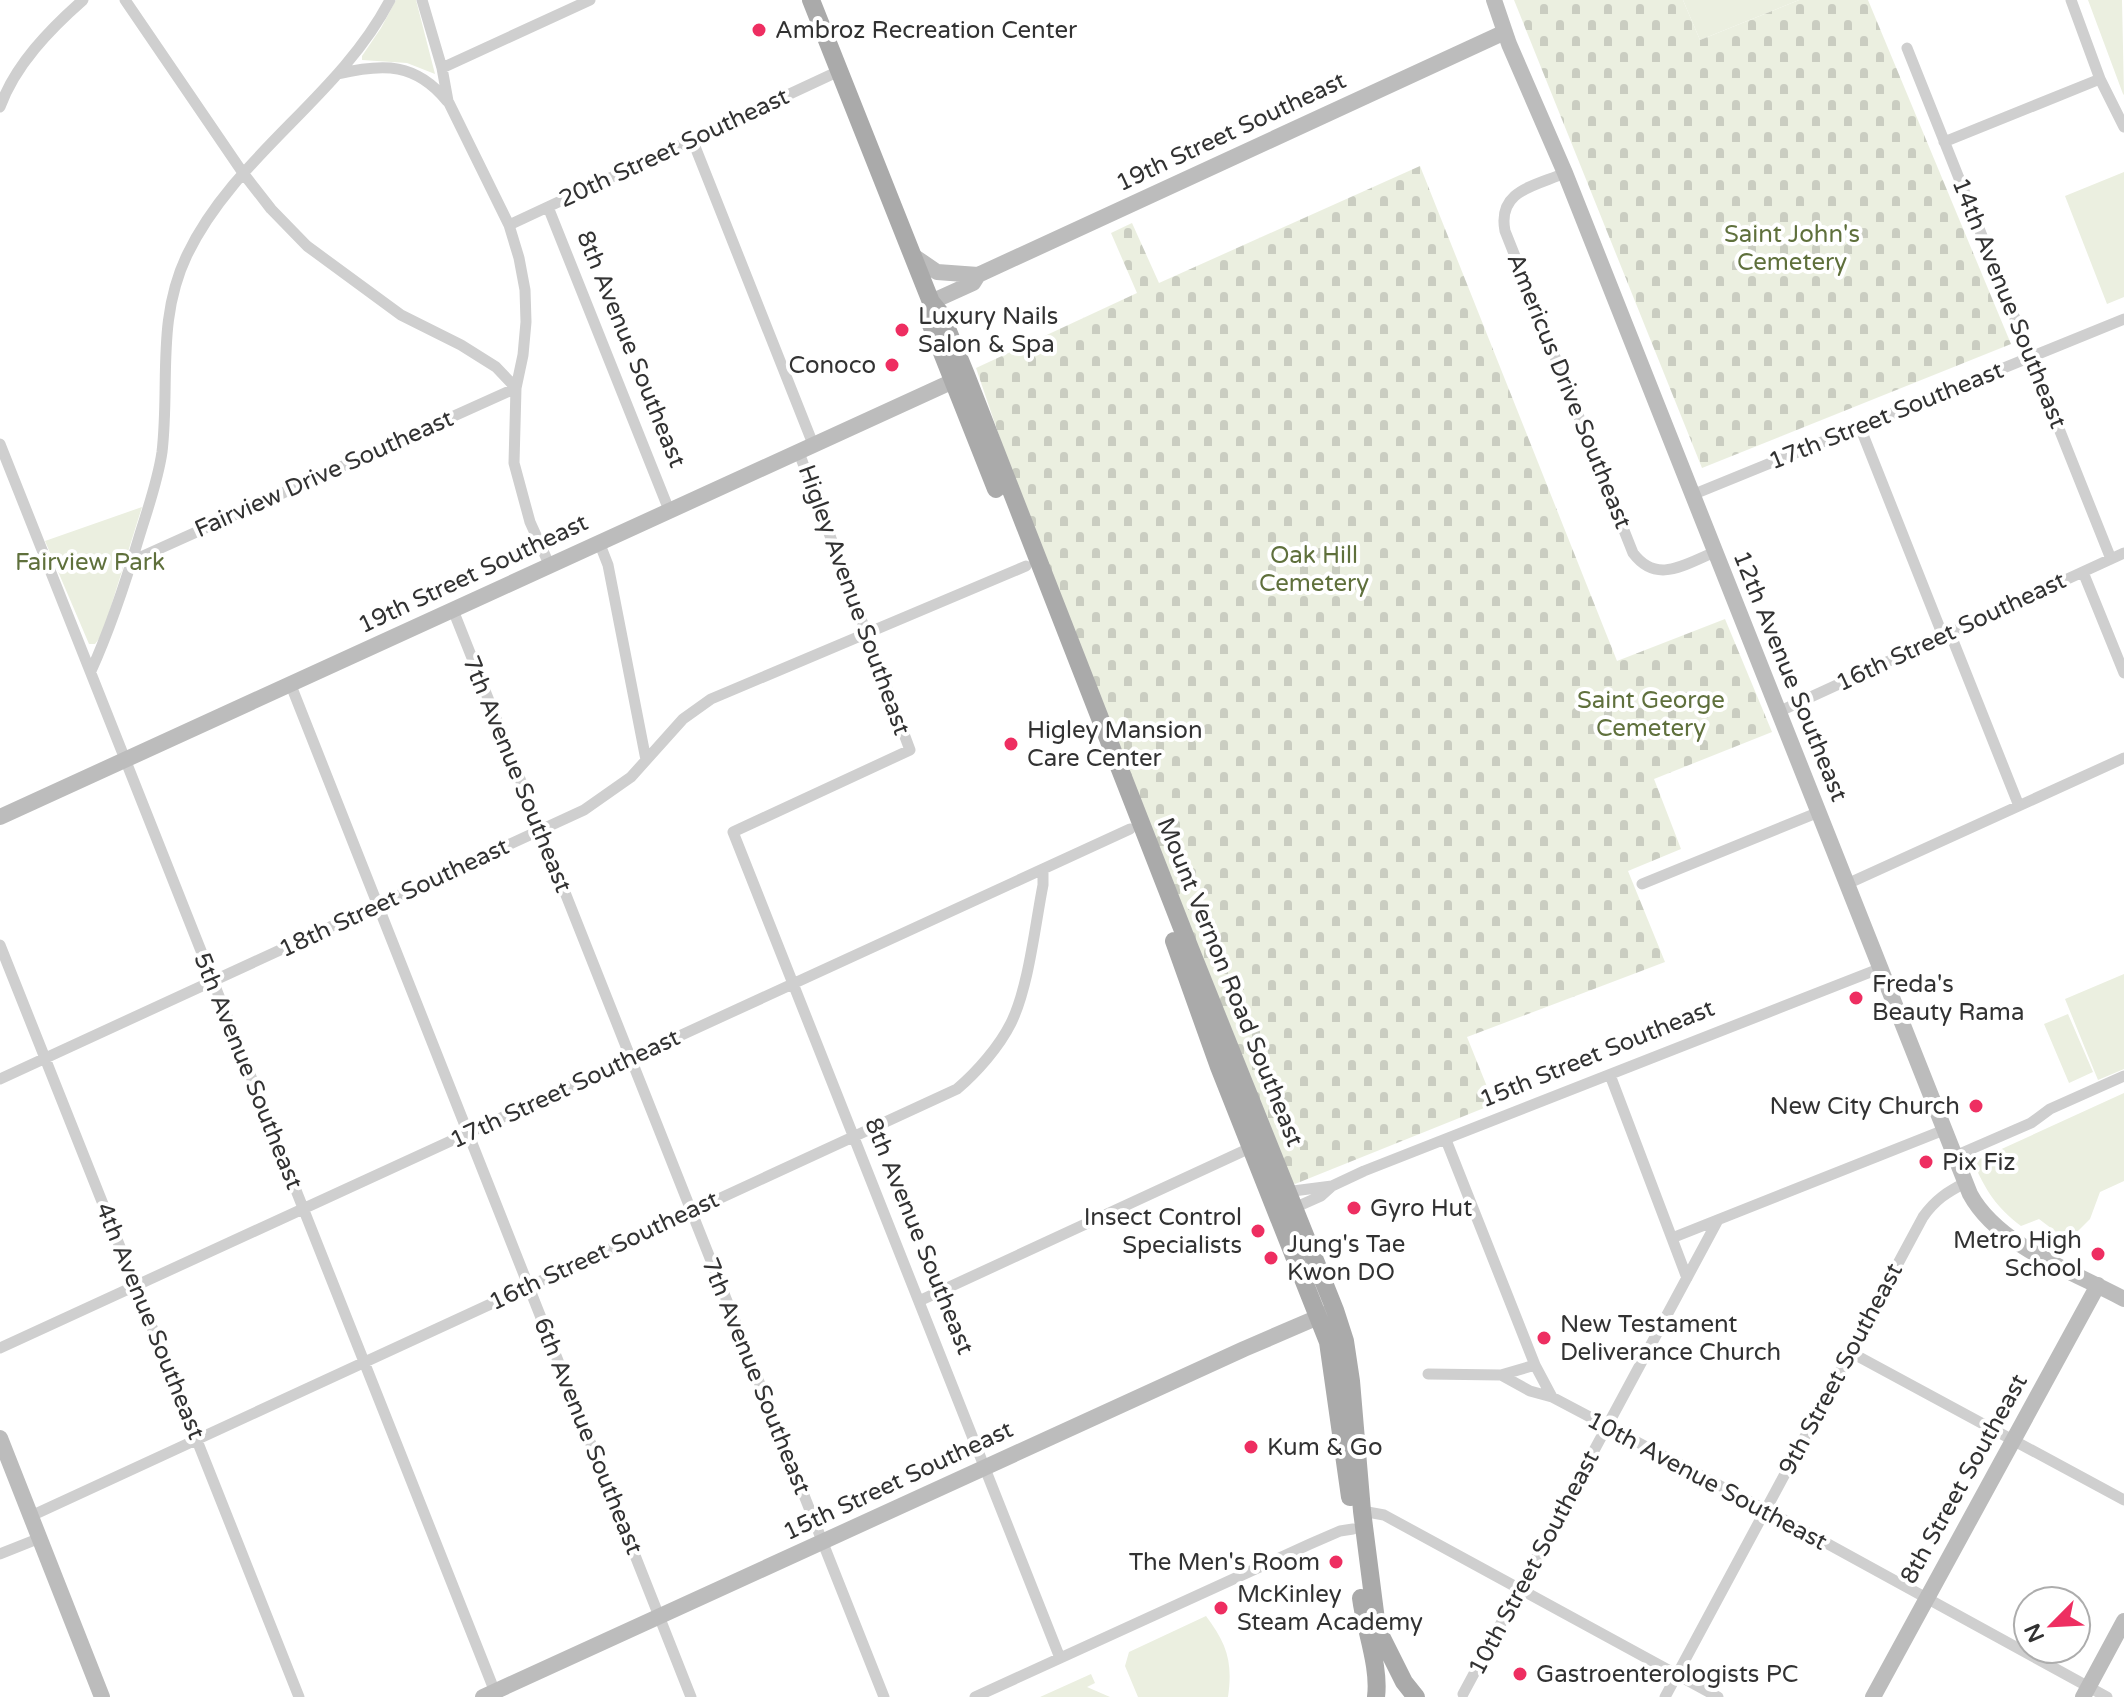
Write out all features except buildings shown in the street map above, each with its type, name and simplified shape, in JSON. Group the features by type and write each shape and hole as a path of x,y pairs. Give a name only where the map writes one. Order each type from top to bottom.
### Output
{"main road":[{"name":"Mount Vernon Road Southeast","path":"811,0 931,302 929,320 960,378 1294,1208 1327,1314 1364,1627 1377,1690"},
{"name":"12th Avenue Southeast","path":"1494,0 1965,1183 1977,1206 2003,1232 2124,1299"},
{"name":"19th Street Southeast","path":"912,255 937,272 978,275 1505,32"},
{"name":"19th Street Southeast","path":"931,302 973,283 978,275"},
{"name":"Mount Vernon Road Southeast","path":"960,378 1026,566 1130,829 1250,1148 1327,1314 1345,1341 1377,1628 1404,1682 1416,1697"},
{"name":"19th Street Southeast","path":"0,817 960,378"},
{"path":"1235,1109 1258,1140 1280,1194 1294,1208"},
{"name":"8th Street Southeast","path":"1873,1697 2098,1285"},
{"name":"15th Street Southeast","path":"492,1695 985,1467 1327,1314"},
{"path":"0,1438 102,1697"},
{"path":"2086,1692 2124,1621"}],"street":[{"path":"0,104 53,26 83,0"},
{"path":"125,0 243,173 271,209 307,246 401,315 461,345 496,367 516,388"},
{"path":"91,671 132,561 161,457 166,413 166,322 173,287 187,254 243,173 362,48 390,0"},
{"path":"422,0 442,68 448,101"},
{"path":"442,68 590,0"},
{"path":"2071,0 2100,79 2124,127"},
{"name":"14th Avenue Southeast","path":"1907,48 2111,559"},
{"path":"338,74 366,67 414,72 433,84 448,101 509,225 525,290 523,355 516,388 514,463 530,522 549,564"},
{"name":"20th Street Southeast","path":"509,225 839,71"},
{"path":"1944,142 2100,79"},
{"name":"Higley Avenue Southeast","path":"692,139 806,447 910,750 733,832"},
{"name":"Americus Drive Southeast","path":"1565,173 1515,194 1506,204 1502,217 1517,260 1633,553 1642,566 1668,571 1715,552"},
{"name":"8th Avenue Southeast","path":"548,207 669,510"},
{"name":"17th Street Southeast","path":"1692,495 2124,319"},
{"name":"Fairview Drive Southeast","path":"132,561 516,388"},
{"path":"1860,427 2019,806"},
{"name":"5th Avenue Southeast","path":"0,444 3,460 91,671 492,1695"},
{"path":"599,542 608,565 646,760"},
{"name":"16th Street Southeast","path":"1778,712 2124,553"},
{"name":"18th Street Southeast","path":"0,1079 594,804 631,777 683,719 711,699 1026,566"},
{"path":"2083,572 2124,673"},
{"name":"7th Avenue Southeast","path":"453,610 884,1697"},
{"name":"6th Avenue Southeast","path":"290,683 691,1697"},
{"path":"1847,884 2124,758"},
{"path":"1642,884 1819,812"},
{"name":"17th Street Southeast","path":"0,1348 1130,829"},
{"name":"8th Avenue Southeast","path":"733,832 1060,1658"},
{"name":"16th Street Southeast","path":"31,1516 957,1089 971,1077 1011,1023 1020,998 1043,885 1043,869"},
{"name":"4th Avenue Southeast","path":"0,945 299,1697"},
{"name":"15th Street Southeast","path":"1287,1190 1332,1186 1881,968"},
{"path":"1610,1075 1687,1278"},
{"path":"1955,1156 2124,1076"},
{"path":"1672,1238 1944,1130"},
{"path":"1446,1140 1535,1365 1552,1397"},
{"path":"919,1301 1250,1148"},
{"name":"9th Street Southeast","path":"1665,1697 1923,1217 1944,1193 1965,1183"},
{"name":"15th Street Southeast","path":"1294,1208 1321,1196 1332,1186"},
{"name":"10th Street Southeast","path":"1463,1694 1718,1220"},
{"path":"1850,1352 2124,1500"},
{"path":"1428,1374 1501,1375 1535,1365"},
{"name":"10th Avenue Southeast","path":"1501,1375 1530,1391 1552,1397 1766,1510 2086,1692 2107,1697"},
{"path":"1362,1511 1384,1515 1718,1697"},
{"path":"975,1697 1310,1544 1353,1529"},
{"path":"0,1554 40,1538"}],"green space":[{"path":"396,0 416,0 435,74 407,63 362,60"},
{"name":"Saint John's Cemetery","path":"1514,0 1683,0 1700,40 1799,0 1868,0 2011,344 1702,468"},
{"path":"1683,0 1799,0 1700,40"},
{"path":"2088,0 2122,0 2124,95 2123,94"},
{"name":"Oak Hill Cemetery","path":"1420,166 1617,661 1725,619 1772,732 1654,779 1681,849 1628,871 1665,962 1467,1037 1494,1104 1295,1184 1290,1181 1022,503 976,368 1137,293 1111,233 1132,223 1159,283"},
{"path":"2124,172 2124,297 2107,304 2065,196"},
{"name":"Fairview Park","path":"142,507 102,635 95,644 89,644 45,541"},
{"path":"2124,974 2124,1069 2098,1080 2065,999"},
{"path":"2068,1014 2093,1072 2069,1083 2044,1024"},
{"path":"2124,1093 2124,1181 2100,1192 2090,1219 2068,1241 2039,1219 2021,1226 1998,1205 1973,1162"},
{"path":"1206,1616 1227,1654 1230,1674 1228,1697 1138,1697 1125,1666 1129,1652"},
{"path":"1091,1674 1095,1683 1087,1687 1110,1697 1040,1697"}],"place":[{"name":"Ambroz Recreation Center","path":"759,30"},
{"name":"Luxury Nails Salon & Spa","path":"902,330"},
{"name":"Conoco","path":"892,365"},
{"name":"Higley Mansion Care Center","path":"1011,744"},
{"name":"Freda's Beauty Rama","path":"1856,998"},
{"name":"New City Church","path":"1976,1106"},
{"name":"Pix Fiz","path":"1926,1162"},
{"name":"Gyro Hut","path":"1354,1208"},
{"name":"Insect Control Specialists","path":"1258,1231"},
{"name":"Metro High School","path":"2098,1254"},
{"name":"Jung's Tae Kwon DO","path":"1271,1258"},
{"name":"New Testament Deliverance Church","path":"1544,1338"},
{"name":"Kum & Go","path":"1251,1447"},
{"name":"The Men's Room","path":"1336,1562"},
{"name":"McKinley Steam Academy","path":"1221,1608"},
{"name":"Gastroenterologists PC","path":"1520,1674"}],"park label":[{"name":"Saint George Cemetery","path":"1651,714"}]}
